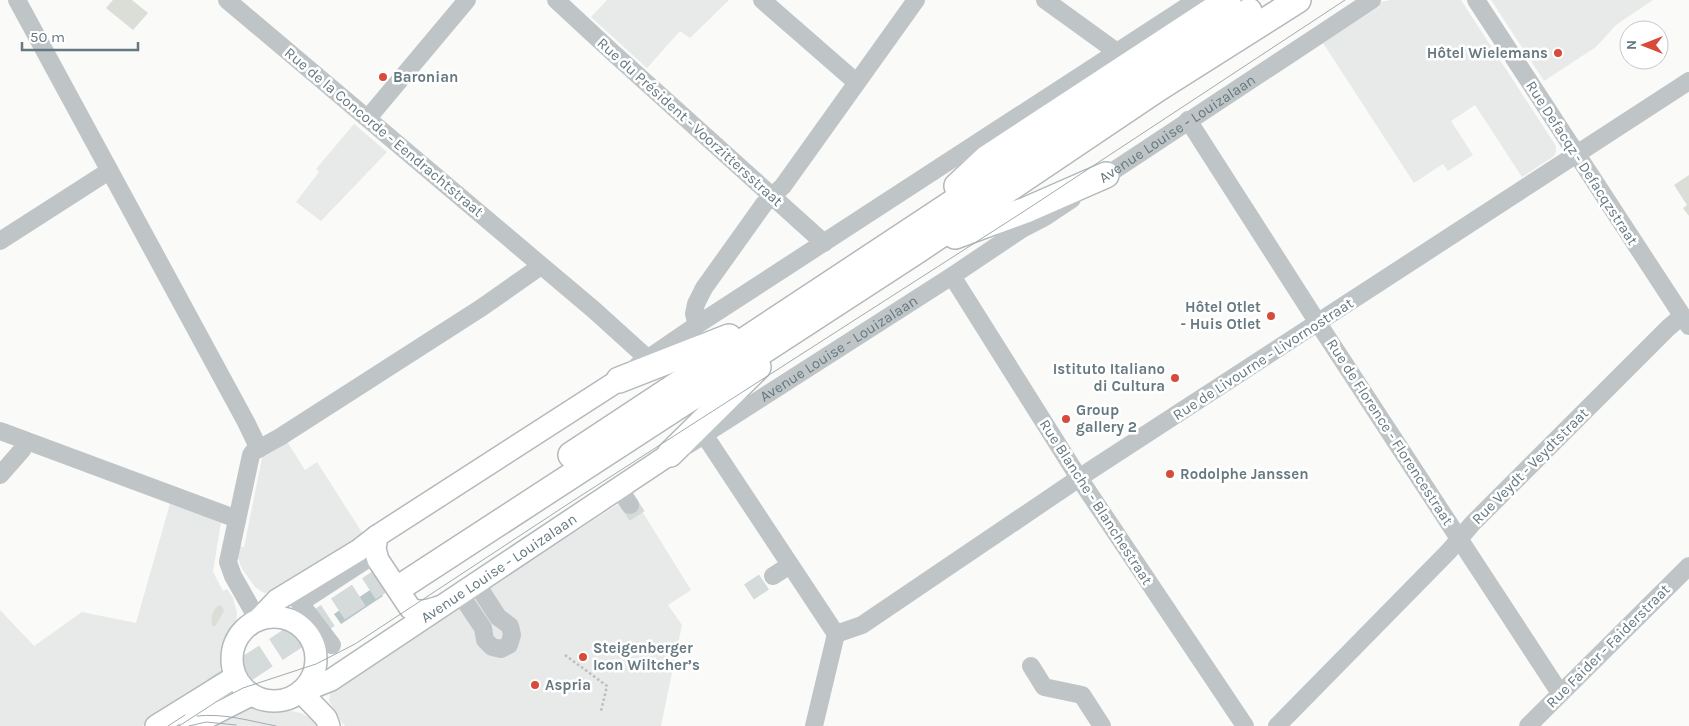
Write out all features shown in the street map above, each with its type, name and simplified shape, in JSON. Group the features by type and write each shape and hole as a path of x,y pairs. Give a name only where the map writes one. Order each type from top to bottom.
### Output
{"highway":[{"path":"913,241 987,147 1020,125 1228,0"},
{"path":"913,241 1143,77 1266,0"},
{"path":"396,593 793,320 913,241 1298,0"},
{"path":"913,241 1026,210 1106,175"},
{"path":"619,380 727,338 760,320 793,320"},
{"path":"670,454 709,414 793,320"}],"main road":[{"path":"258,620 275,617 291,620 301,626 309,635 314,645 316,664 314,675 301,692 292,698 278,702 264,701 251,695 243,688 235,677 232,664 232,650 241,632 258,620 277,600 359,550 377,536 619,380"},
{"name":"Avenue Louise - Louizalaan","path":"301,692 338,675 411,628 468,588 625,497 670,454"},
{"path":"377,536 375,549 378,560 410,608 414,611 423,611 441,606"},
{"path":"156,726 235,677"},
{"path":"301,692 326,718 329,726"},
{"path":"190,726 251,695"}],"street":[{"path":"17,0 259,449"},
{"name":"Rue de la Concorde - Eendrachtstraat","path":"227,0 594,310 647,358"},
{"path":"368,118 467,0"},
{"name":"Rue du Président - Voorzittersstraat","path":"556,0 824,243"},
{"path":"762,0 856,82"},
{"path":"697,325 694,314 696,304 704,288 764,204 783,186 916,0"},
{"path":"1045,0 1117,52"},
{"path":"1020,125 1117,52 1197,0"},
{"name":"Avenue Louise - Louizalaan","path":"670,454 705,436 952,276 1022,228 1046,217 1188,120 1372,0"},
{"name":"Rue Defacqz - Defacqzstraat","path":"1476,0 1685,321"},
{"name":"Rue de Livourne - Livornostraat","path":"836,634 862,625 931,588 1079,478 1689,81"},
{"name":"Rue de Florence - Florencestraat","path":"1188,120 1318,323 1560,693"},
{"path":"619,380 647,358 824,243 987,147"},
{"path":"0,242 108,171"},
{"path":"258,620 228,565 251,455 465,318 541,266"},
{"name":"Rue Blanche - Blanchestraat","path":"952,276 1079,478 1244,726"},
{"name":"Rue Veydt - Veydtstraat","path":"1277,726 1449,551 1472,524 1668,328 1685,321"},
{"path":"0,431 237,519"},
{"path":"705,436 836,634 814,726"},
{"path":"0,475 22,450 26,441"},
{"path":"332,644 299,601 366,561 396,593"},
{"path":"773,576 790,565"},
{"name":"Rue Faider - Faiderstraat","path":"1528,726 1689,566"},
{"path":"1032,666 1044,686 1082,694 1102,726"}],"path":[{"path":"565,655 607,686 602,711"}],"shaded area":[{"path":"113,0 132,0 148,13 133,30 106,8"},
{"path":"607,0 729,0 690,38 680,31 647,68 591,17"},
{"path":"1390,0 1461,0 1556,146 1554,156 1522,177 1475,105 1451,121 1473,155 1448,171 1443,164 1414,183 1323,43 1379,7 1377,3"},
{"path":"1491,0 1653,0 1623,20 1619,20 1619,23 1596,47 1544,81"},
{"path":"354,124 387,152 321,221 296,202 319,172 316,169"},
{"path":"1689,175 1689,216 1683,208 1687,205 1674,185"},
{"path":"286,440 305,470 317,462 363,534 362,540 273,592 264,593 255,587 242,569 238,558 239,546 244,547 262,458"},
{"path":"632,495 691,590 668,605 682,625 661,726 345,726 342,723 329,701 331,689"},
{"path":"171,500 221,522 213,572 223,591 227,589 233,598 237,613 236,623 225,648 219,675 149,726 0,726 0,610 34,646 82,612 136,623"},
{"path":"376,586 383,596 341,624 334,614"},
{"path":"219,605 222,606 224,611 213,627 212,615"},
{"path":"249,706 267,711 301,713 310,718 317,726 199,726"}],"tunnel":[{"path":"630,505 637,516"},
{"path":"214,690 396,571"},
{"path":"749,592 773,576"}],"tram line":[{"path":"179,726 216,702 243,688 316,664 355,644 568,504 1026,210 1345,0"},
{"path":"168,726 185,715"},
{"path":"197,716 227,717 276,726"},
{"path":"189,726 206,722 236,725"}],"place":[{"name":"Hôtel Wielemans","path":"1558,53"},
{"name":"Baronian","path":"383,77"},
{"name":"Hôtel Otlet - Huis Otlet","path":"1271,316"},
{"name":"Istituto Italiano di Cultura","path":"1175,378"},
{"name":"Group gallery 2","path":"1066,419"},
{"name":"Rodolphe Janssen","path":"1170,474"},
{"name":"Steigenberger Icon Wiltcher’s","path":"583,657"},
{"name":"Aspria","path":"535,685"}]}
